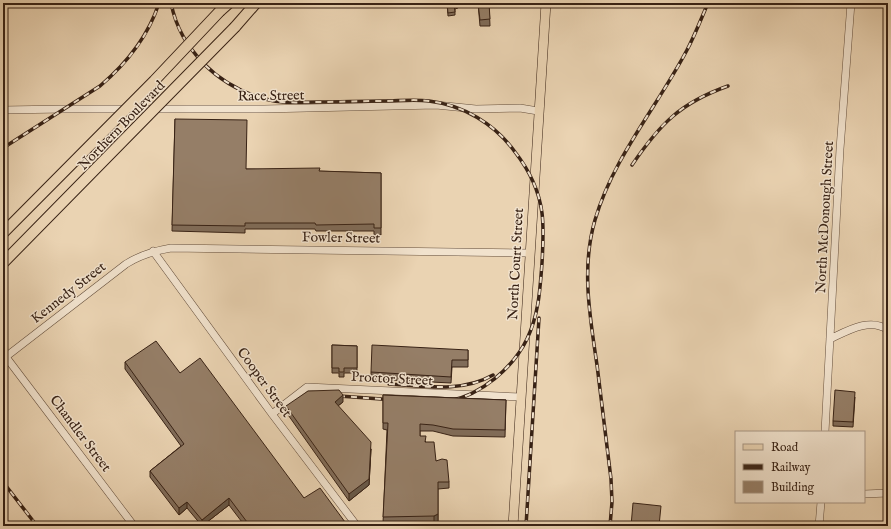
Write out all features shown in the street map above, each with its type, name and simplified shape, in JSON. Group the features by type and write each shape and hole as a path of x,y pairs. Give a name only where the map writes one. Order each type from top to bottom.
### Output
{"highway":[{"name":"Northern Boulevard","path":"3,233 229,3"},
{"name":"Northern Boulevard","path":"3,263 235,27 256,3"}],"main road":[{"name":"North Court Street","path":"513,526 529,253 546,3"}],"street":[{"name":"North McDonough Street","path":"825,431 840,156 851,3"},
{"name":"Race Street","path":"3,110 264,109 436,105 476,109 520,108 538,111"},
{"name":"Fowler Street","path":"153,251 171,248 529,253"},
{"name":"Kennedy Street","path":"4,356 126,264 153,251"},
{"name":"Cooper Street","path":"153,251 272,414 357,526"},
{"path":"830,339 854,328 872,325 888,330"},
{"name":"Chandler Street","path":"4,356 132,525"},
{"name":"Proctor Street","path":"272,414 307,387 521,397"},
{"path":"865,494 888,493"},
{"path":"819,526 821,503"}],"building":[{"path":"447,3 458,3 458,5 454,5 455,12 448,13"},
{"path":"478,3 489,3 490,19 480,20"},
{"path":"175,119 247,120 246,169 320,168 319,171 381,173 381,228 374,228 374,224 316,225 315,223 245,223 245,226 172,225"},
{"path":"156,341 180,373 200,358 304,498 320,488 345,522 340,526 250,526 229,498 202,520 187,502 179,508 150,471 184,444 125,362"},
{"path":"332,345 357,346 357,368 344,368 344,372 339,372 339,368 332,368"},
{"path":"372,345 468,350 468,360 452,360 451,377 371,372"},
{"path":"339,390 343,395 335,402 371,442 369,479 349,494 286,406 308,391"},
{"path":"835,390 855,392 853,422 833,421"},
{"path":"383,395 506,400 505,430 453,429 420,424 420,436 426,436 425,442 434,442 436,461 442,459 447,460 449,482 438,482 438,514 434,516 383,517 388,423 383,423"},
{"path":"633,503 661,506 659,526 631,526"}],"railway":[{"path":"3,148 100,86 110,77 136,49 149,27 159,3"},
{"path":"171,3 179,29 187,43 204,64 233,86 272,101 335,102 418,100 442,103 466,112 488,125 507,142 520,159 536,188 543,219 540,282 534,320 531,330 521,350 505,370 495,379 473,393 449,401"},
{"path":"610,526 612,502 611,479 588,292 588,256 591,238 595,220 603,197 613,175 636,133 687,50 708,3"},
{"path":"632,165 652,138 672,116 697,100 728,86"},
{"path":"526,526 539,318"},
{"path":"389,384 429,387 455,386 481,381 493,375"},
{"path":"339,396 395,400"},
{"path":"3,482 37,526"}]}
